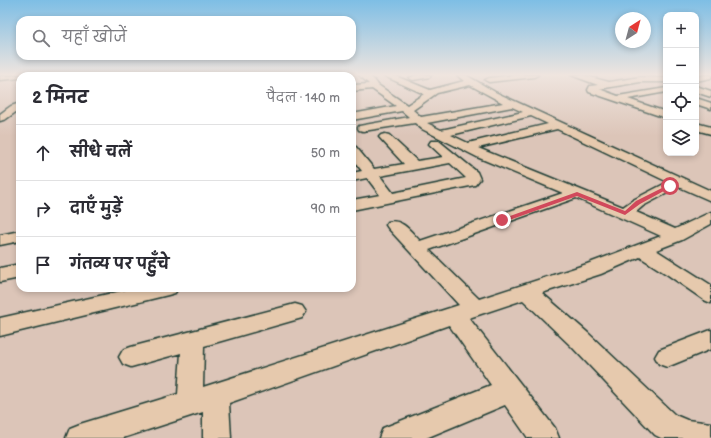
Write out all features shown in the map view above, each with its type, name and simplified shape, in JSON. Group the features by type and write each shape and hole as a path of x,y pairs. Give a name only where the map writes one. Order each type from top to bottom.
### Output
{"street":[{"path":"356,205 470,182 473,179 472,176 452,159 438,139 426,127 386,95"},
{"path":"363,128 411,115 419,103 427,95"},
{"path":"497,95 711,196"},
{"path":"609,95 663,114"},
{"path":"617,98 634,95"},
{"path":"699,103 711,106"},
{"path":"356,116 411,115 513,104"},
{"path":"0,118 16,105"},
{"path":"644,108 663,105"},
{"path":"438,139 533,113"},
{"path":"466,147 559,125"},
{"path":"699,127 711,131"},
{"path":"384,137 414,166"},
{"path":"438,139 466,147 625,213 676,236"},
{"path":"356,155 390,198"},
{"path":"356,176 452,159"},
{"path":"625,213 638,203 670,186"},
{"path":"417,248 577,194"},
{"path":"80,438 111,433 190,403 594,269 676,236 711,217"},
{"path":"394,225 417,248 464,311 510,390 545,438"},
{"path":"0,240 16,237"},
{"path":"642,250 675,270 711,295"},
{"path":"0,275 16,272"},
{"path":"526,291 558,317 665,425 676,432 688,436 711,437"},
{"path":"0,327 151,292"},
{"path":"131,357 295,312"},
{"path":"667,357 711,339"},
{"path":"190,403 193,340"},
{"path":"393,438 510,390"},
{"path":"216,395 217,438"}],"route":[{"path":"502,220 577,194 625,213 646,198 670,186"}]}
